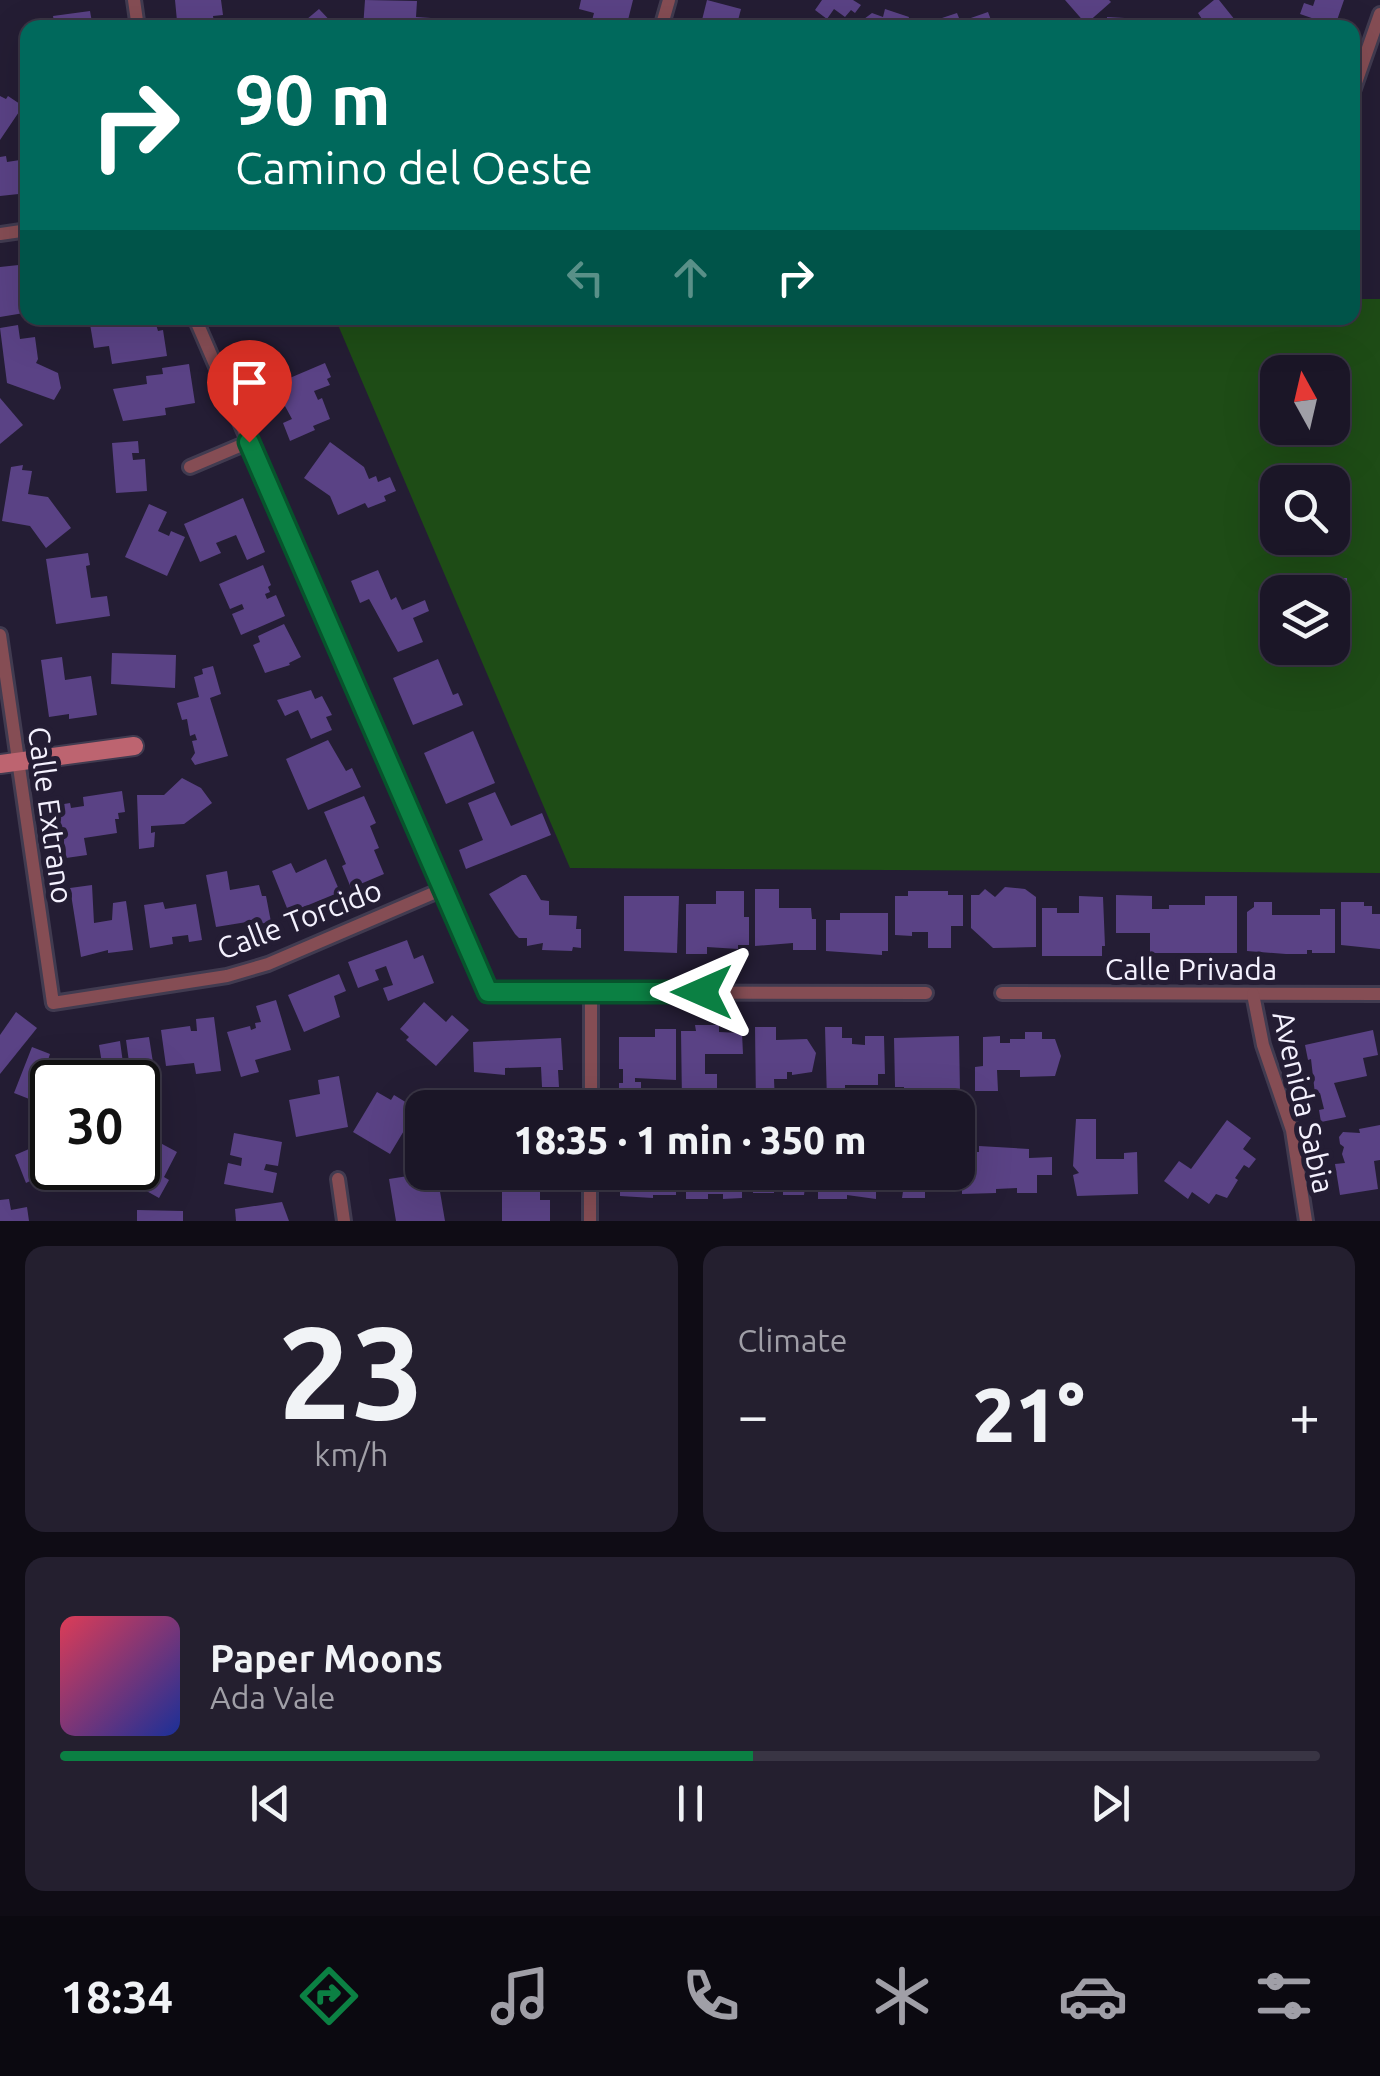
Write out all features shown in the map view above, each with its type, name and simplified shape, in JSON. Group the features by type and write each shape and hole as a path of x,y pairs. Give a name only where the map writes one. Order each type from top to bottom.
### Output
{"street":[{"path":"1360,71 1380,14"},
{"path":"198,325 488,992 926,993"},
{"path":"190,467 249,442"},
{"name":"Calle Extrano","path":"0,635 9,763 53,1003"},
{"path":"9,763 134,746"},
{"name":"Calle Torcido","path":"53,1003 227,976 268,964 443,889"},
{"path":"590,1090 591,992"},
{"name":"Calle Privada","path":"1002,993 1380,994"},
{"name":"Avenida Sabia","path":"1253,994 1262,1045 1292,1130 1306,1221"},
{"path":"338,1179 344,1221"},
{"path":"590,1190 590,1221"}],"green space":[{"path":"1360,299 1380,299 1380,873 570,868 338,325 1360,325"}],"building":[{"path":"175,0 221,0 223,15 213,16 214,20 177,20"},
{"path":"365,0 417,1 416,17 431,18 431,20 364,20"},
{"path":"581,0 633,0 628,20 592,20 594,13 579,9"},
{"path":"707,0 741,9 738,20 702,20"},
{"path":"822,0 853,0 861,5 845,17 834,9 827,19 815,10"},
{"path":"1065,0 1111,2 1091,20 1082,20"},
{"path":"1219,0 1235,20 1201,20 1198,13"},
{"path":"1315,0 1344,0 1337,20 1318,20 1300,14 1304,3 1313,6"},
{"path":"319,9 329,20 306,20"},
{"path":"885,9 909,17 863,20 872,13 883,17"},
{"path":"90,11 92,20 54,20 53,16"},
{"path":"988,12 991,20 968,20"},
{"path":"957,13 960,20 939,20"},
{"path":"0,96 8,96 20,104 20,110 0,140"},
{"path":"6,156 7,162 20,160 20,194 0,196 0,157"},
{"path":"20,265 20,314 0,317 0,267"},
{"path":"18,325 20,339 35,337 36,363 58,373 61,388 54,400 7,383 0,328"},
{"path":"90,325 156,325 158,331 163,330 167,356 112,364 109,346 94,348"},
{"path":"325,363 330,385 314,391 318,400 322,398 330,419 290,441 283,423 292,419 279,395 282,394 278,383"},
{"path":"189,364 195,403 165,408 166,415 123,421 113,389 147,384 146,376 163,374 162,368"},
{"path":"0,398 23,425 0,444"},
{"path":"138,441 139,453 132,453 133,460 145,459 147,491 116,493 112,443"},
{"path":"330,442 364,467 369,479 376,476 378,482 390,477 396,491 384,496 386,501 368,508 365,503 338,515 330,496 304,478"},
{"path":"23,465 22,470 32,471 28,494 48,497 71,528 46,548 30,526 2,521 11,467"},
{"path":"243,498 265,552 247,560 236,535 216,543 221,553 200,562 184,524"},
{"path":"149,504 167,512 158,531 185,537 167,576 125,557"},
{"path":"88,553 91,598 107,596 110,616 56,624 46,559"},
{"path":"263,565 271,585 270,592 265,594 267,599 276,595 285,616 241,635 232,614 244,609 242,604 230,609 219,584"},
{"path":"378,570 391,600 396,597 402,610 425,600 429,611 413,618 423,642 398,652 369,599 360,603 351,581"},
{"path":"284,624 301,657 265,673 253,645 260,642 258,636"},
{"path":"112,653 176,655 175,688 111,684"},
{"path":"62,657 65,680 91,676 97,715 49,717 41,660"},
{"path":"438,659 453,695 458,693 463,705 413,725 393,678"},
{"path":"213,666 221,694 210,698 228,756 195,765 191,759 195,753 192,741 197,740 195,734 190,736 187,719 182,720 177,703 199,697 194,677"},
{"path":"311,690 315,699 322,696 332,715 326,717 332,730 311,739 298,710 285,716 277,700"},
{"path":"473,731 495,783 446,804 424,753"},
{"path":"328,740 346,771 352,768 361,787 308,810 286,759"},
{"path":"182,778 201,788 212,803 184,824 151,826 151,833 155,832 154,847 139,849 137,795 164,795"},
{"path":"122,791 125,812 118,813 119,819 115,819 117,833 84,838 87,855 66,858 58,805 84,806 83,797"},
{"path":"495,792 511,826 542,813 551,835 466,869 459,850 483,840 468,803"},
{"path":"364,796 376,823 370,826 384,874 351,888 342,866 346,864 324,812"},
{"path":"326,859 340,892 289,913 272,871 291,863 296,873"},
{"path":"227,871 230,890 259,885 262,896 266,896 271,922 216,927 206,875"},
{"path":"526,875 541,900 549,901 549,915 577,916 581,948 542,950 543,943 527,946 527,938 515,934 489,894"},
{"path":"92,885 94,923 112,920 113,903 126,901 133,950 108,950 81,957 70,888"},
{"path":"1005,887 1025,889 1036,897 1036,947 993,948 971,928 971,895 979,895 985,889 995,897"},
{"path":"755,889 779,889 779,908 811,908 812,919 816,919 816,950 793,950 793,943 755,946"},
{"path":"716,891 744,891 749,945 738,945 738,949 707,947 707,954 686,954 686,904 716,904"},
{"path":"908,891 963,895 963,926 951,926 951,948 928,948 928,932 895,935 895,896 908,896"},
{"path":"1116,895 1152,896 1152,909 1205,905 1205,896 1237,896 1237,953 1150,953 1150,933 1116,933"},
{"path":"624,896 679,896 677,953 624,951"},
{"path":"1079,896 1103,897 1102,956 1042,956 1042,908 1079,913"},
{"path":"163,902 165,909 196,904 202,940 189,942 188,935 172,937 173,944 150,948 144,905"},
{"path":"1254,902 1272,902 1272,915 1320,915 1320,909 1335,909 1335,953 1247,951 1247,912"},
{"path":"1341,902 1364,902 1364,906 1372,906 1372,914 1380,914 1380,949 1341,945"},
{"path":"840,913 888,913 888,951 882,951 882,955 826,951 826,920 840,920"},
{"path":"407,940 414,959 423,955 434,983 388,1001 383,988 393,985 386,966 375,970 379,980 358,988 348,962"},
{"path":"339,974 346,991 334,996 340,1017 304,1032 288,995"},
{"path":"276,1000 291,1050 255,1060 259,1072 241,1077 227,1032 256,1028 255,1023 261,1022 256,1006"},
{"path":"424,1002 446,1022 452,1015 469,1030 436,1066 406,1040 409,1037 400,1029"},
{"path":"16,1012 37,1028 0,1074 0,1035"},
{"path":"214,1017 221,1071 196,1074 194,1063 166,1066 161,1030 190,1026 191,1031 197,1031 196,1019"},
{"path":"695,1025 719,1025 719,1032 742,1033 743,1054 705,1054 705,1074 717,1074 717,1090 682,1090 681,1031 696,1031"},
{"path":"755,1027 776,1027 776,1040 807,1039 816,1053 812,1072 787,1072 787,1079 774,1079 774,1090 756,1090"},
{"path":"825,1027 842,1027 842,1038 852,1038 852,1044 865,1045 865,1036 884,1036 885,1074 878,1074 878,1085 845,1085 845,1090 827,1090"},
{"path":"655,1029 676,1029 676,1080 635,1078 635,1082 641,1082 641,1090 619,1090 623,1069 619,1069 619,1037 655,1037"},
{"path":"1373,1030 1378,1055 1363,1058 1367,1076 1334,1083 1346,1117 1321,1122 1319,1110 1324,1109 1320,1093 1315,1094 1311,1059 1308,1060 1305,1045"},
{"path":"1025,1032 1042,1032 1042,1039 1055,1039 1061,1056 1055,1076 1020,1077 1020,1070 997,1070 998,1091 975,1091 975,1067 983,1066 983,1037 1000,1036 1000,1043 1025,1039"},
{"path":"959,1036 960,1090 895,1087 894,1038"},
{"path":"149,1037 153,1060 129,1060 126,1040"},
{"path":"561,1038 563,1070 558,1070 559,1087 542,1087 541,1067 505,1068 505,1075 474,1072 473,1042"},
{"path":"120,1041 123,1060 101,1060 99,1045"},
{"path":"32,1047 50,1054 48,1060 30,1060 30,1099 14,1093"},
{"path":"339,1076 348,1127 296,1137 289,1100 320,1094 318,1080"},
{"path":"377,1092 405,1102 405,1129 390,1154 353,1132"},
{"path":"1076,1119 1096,1119 1096,1159 1124,1159 1124,1153 1137,1152 1138,1194 1077,1196 1073,1175 1079,1173 1073,1166"},
{"path":"1227,1120 1251,1138 1243,1149 1256,1159 1249,1168 1244,1165 1227,1198 1216,1194 1209,1204 1192,1192 1188,1199 1164,1181 1179,1161 1191,1169"},
{"path":"1380,1125 1380,1160 1374,1161 1378,1189 1340,1195 1335,1164 1345,1163 1339,1137 1343,1132 1360,1133 1359,1129"},
{"path":"234,1133 282,1142 278,1166 266,1164 264,1170 277,1173 273,1193 224,1184 228,1163 241,1166 242,1158 230,1155"},
{"path":"160,1143 177,1152 159,1198 145,1190 160,1190"},
{"path":"979,1146 1029,1149 1029,1158 1052,1157 1052,1175 1037,1175 1037,1193 1017,1193 1017,1188 962,1194 962,1190 975,1190 975,1152 979,1152"},
{"path":"29,1149 30,1181 26,1183 15,1155"},
{"path":"405,1176 405,1190 440,1190 445,1221 396,1221 389,1179"},
{"path":"502,1190 540,1190 540,1200 550,1200 550,1221 502,1221"},
{"path":"620,1190 676,1190 676,1195 653,1198 620,1196"},
{"path":"686,1190 742,1190 742,1198 723,1199 723,1194 708,1194 708,1199 686,1199"},
{"path":"753,1190 774,1190 774,1193"},
{"path":"783,1190 805,1190 804,1195 783,1195"},
{"path":"818,1190 876,1190 876,1199 847,1195 847,1199 818,1199"},
{"path":"903,1190 925,1190 925,1198 902,1198"},
{"path":"9,1199 11,1210 27,1207 29,1221 0,1221 0,1200"},
{"path":"282,1202 289,1221 236,1221 235,1209"},
{"path":"137,1210 183,1211 183,1221 137,1221"}],"route":[{"path":"249,442 488,992 702,992"}]}
